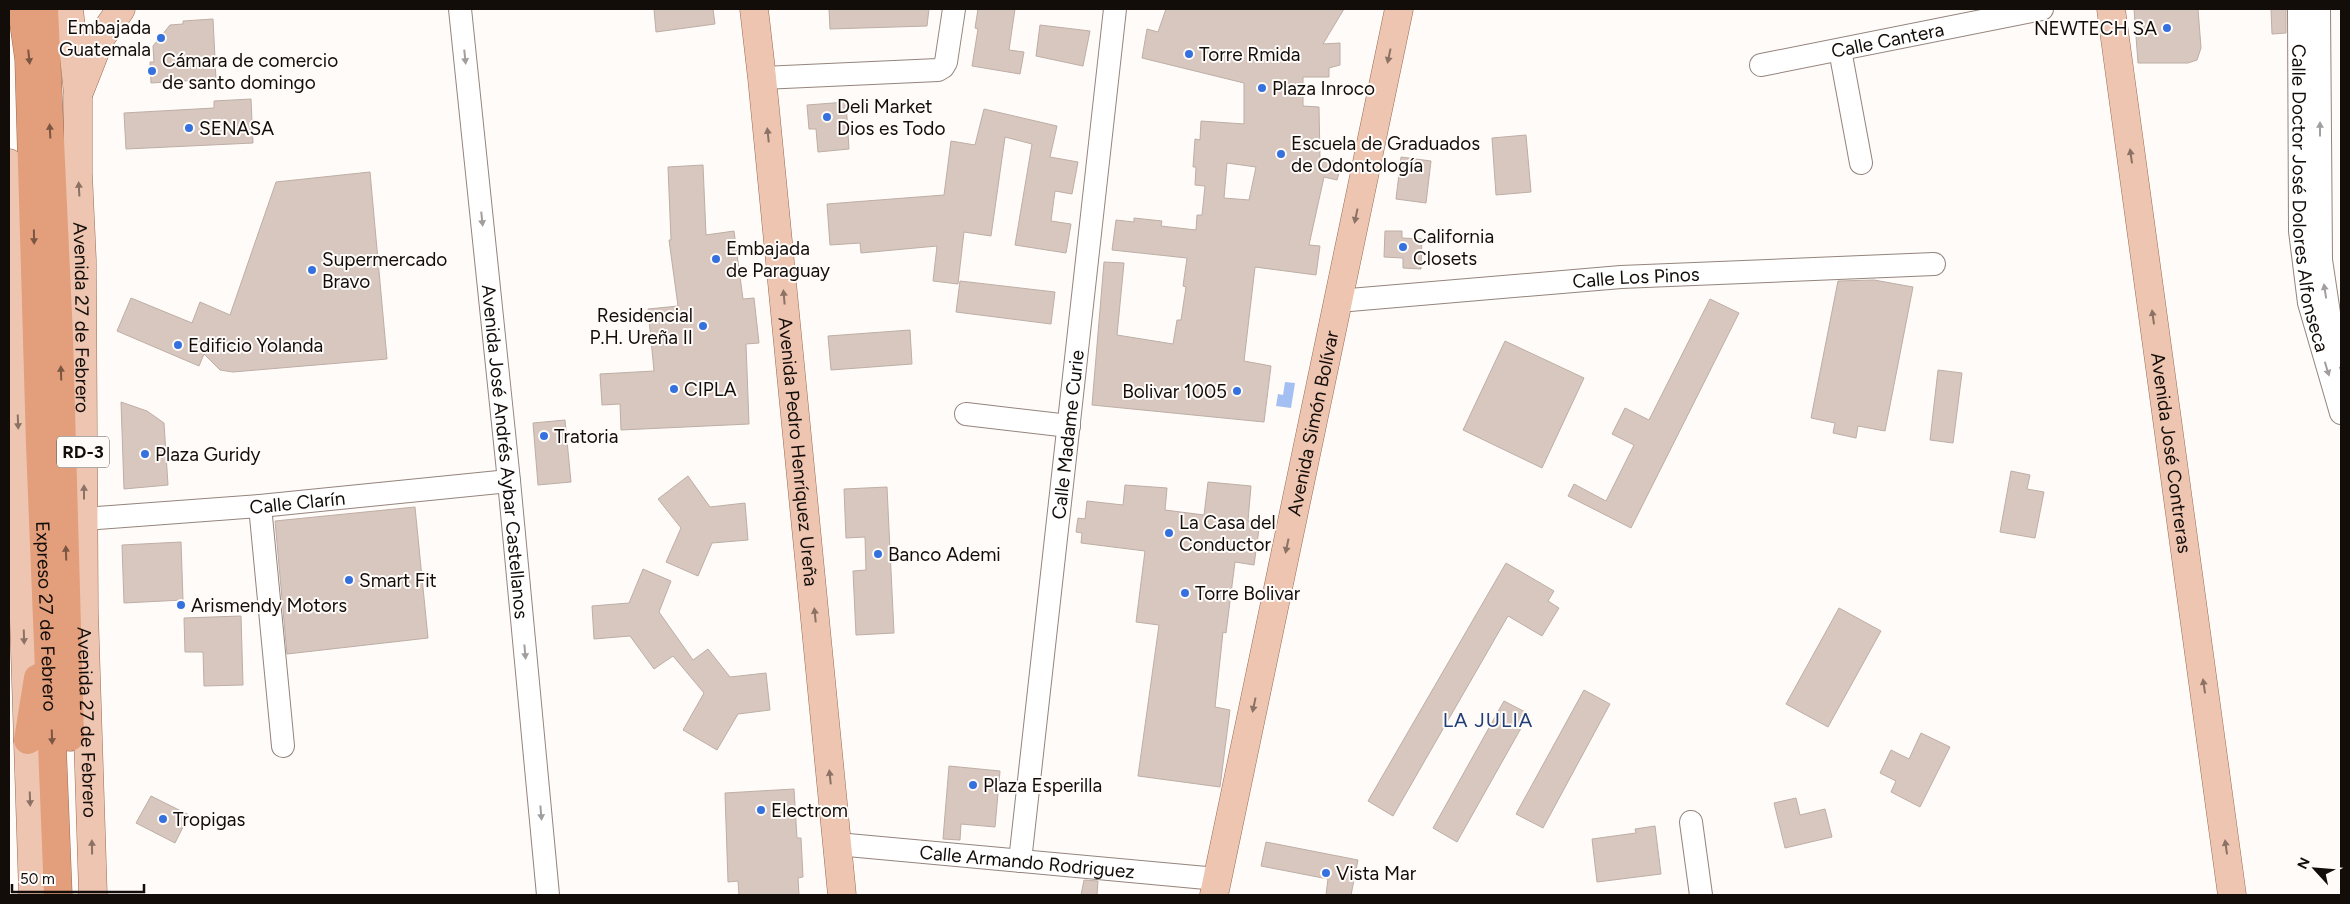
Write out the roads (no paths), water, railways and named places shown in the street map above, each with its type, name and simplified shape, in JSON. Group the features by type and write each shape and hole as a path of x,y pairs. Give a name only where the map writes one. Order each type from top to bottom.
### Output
{"highway":[{"name":"RD-3","path":"22,9 29,59 48,336"},
{"name":"RD-3","path":"44,9 48,336"},
{"name":"Expreso 27 de Febrero","path":"48,336 58,620 73,895"},
{"name":"Expreso 27 de Febrero","path":"58,620 58,895"},
{"path":"58,620 87,736"},
{"path":"28,740 58,620"}],"main road":[{"name":"Avenida 27 de Febrero","path":"69,9 78,94 78,173 82,260 87,736 93,895"},
{"path":"78,94 100,39 121,9"},
{"name":"Avenida Pedro Henríquez Ureña","path":"754,9 842,895"},
{"name":"Avenida Simón Bolívar","path":"1216,887 1399,9"},
{"name":"Avenida José Contreras","path":"2110,9 2232,895"},
{"path":"9,163 16,608 28,740 33,895"}],"street":[{"name":"Avenida José Andrés Aybar Castellanos","path":"460,9 509,481 548,895"},
{"path":"762,78 938,70 946,62 954,9"},
{"name":"Calle Madame Curie","path":"1020,861 1115,9"},
{"name":"Calle Cantera","path":"1762,66 2042,9"},
{"name":"Calle Doctor José Dolores Alfonseca","path":"2299,9 2300,231 2303,267 2309,303 2341,413"},
{"name":"Calle Doctor José Dolores Alfonseca","path":"2319,9 2321,260 2330,320 2341,356"},
{"path":"1840,50 1860,163"},
{"name":"Calle Los Pinos","path":"1338,301 1621,277 1934,264"},
{"path":"966,414 1069,426"},
{"name":"Calle Clarín","path":"84,519 260,506 509,481"},
{"path":"260,506 283,746"},
{"path":"1691,822 1701,895"},
{"name":"Calle Armando Rodriguez","path":"837,844 1020,861 1216,887"}],"water":[{"path":"1285,382 1295,383 1291,408 1276,406 1278,394 1283,395"}],"place":[{"name":"NEWTECH SA","path":"2167,28"},
{"name":"Embajada Guatemala","path":"161,38"},
{"name":"Torre Rmida","path":"1189,54"},
{"name":"Cámara de comercio de santo domingo","path":"152,71"},
{"name":"Plaza Inroco","path":"1262,88"},
{"name":"Deli Market Dios es Todo","path":"827,117"},
{"name":"SENASA","path":"189,128"},
{"name":"Escuela de Graduados de Odontología","path":"1281,154"},
{"name":"California Closets","path":"1403,247"},
{"name":"Embajada de Paraguay","path":"716,259"},
{"name":"Supermercado Bravo","path":"312,270"},
{"name":"Residencial P.H. Ureña II","path":"703,326"},
{"name":"Edificio Yolanda","path":"178,345"},
{"name":"CIPLA","path":"674,389"},
{"name":"Bolivar 1005","path":"1237,391"},
{"name":"Tratoria","path":"544,436"},
{"name":"Plaza Guridy","path":"145,454"},
{"name":"La Casa del Conductor","path":"1169,533"},
{"name":"Banco Ademi","path":"878,554"},
{"name":"Smart Fit","path":"349,580"},
{"name":"Torre Bolivar","path":"1185,593"},
{"name":"Arismendy Motors","path":"181,605"},
{"name":"Plaza Esperilla","path":"973,785"},
{"name":"Electrom","path":"761,810"},
{"name":"Tropigas","path":"163,819"},
{"name":"Vista Mar","path":"1326,873"}],"district":[{"name":"LA JULIA","path":"1488,720"}]}
